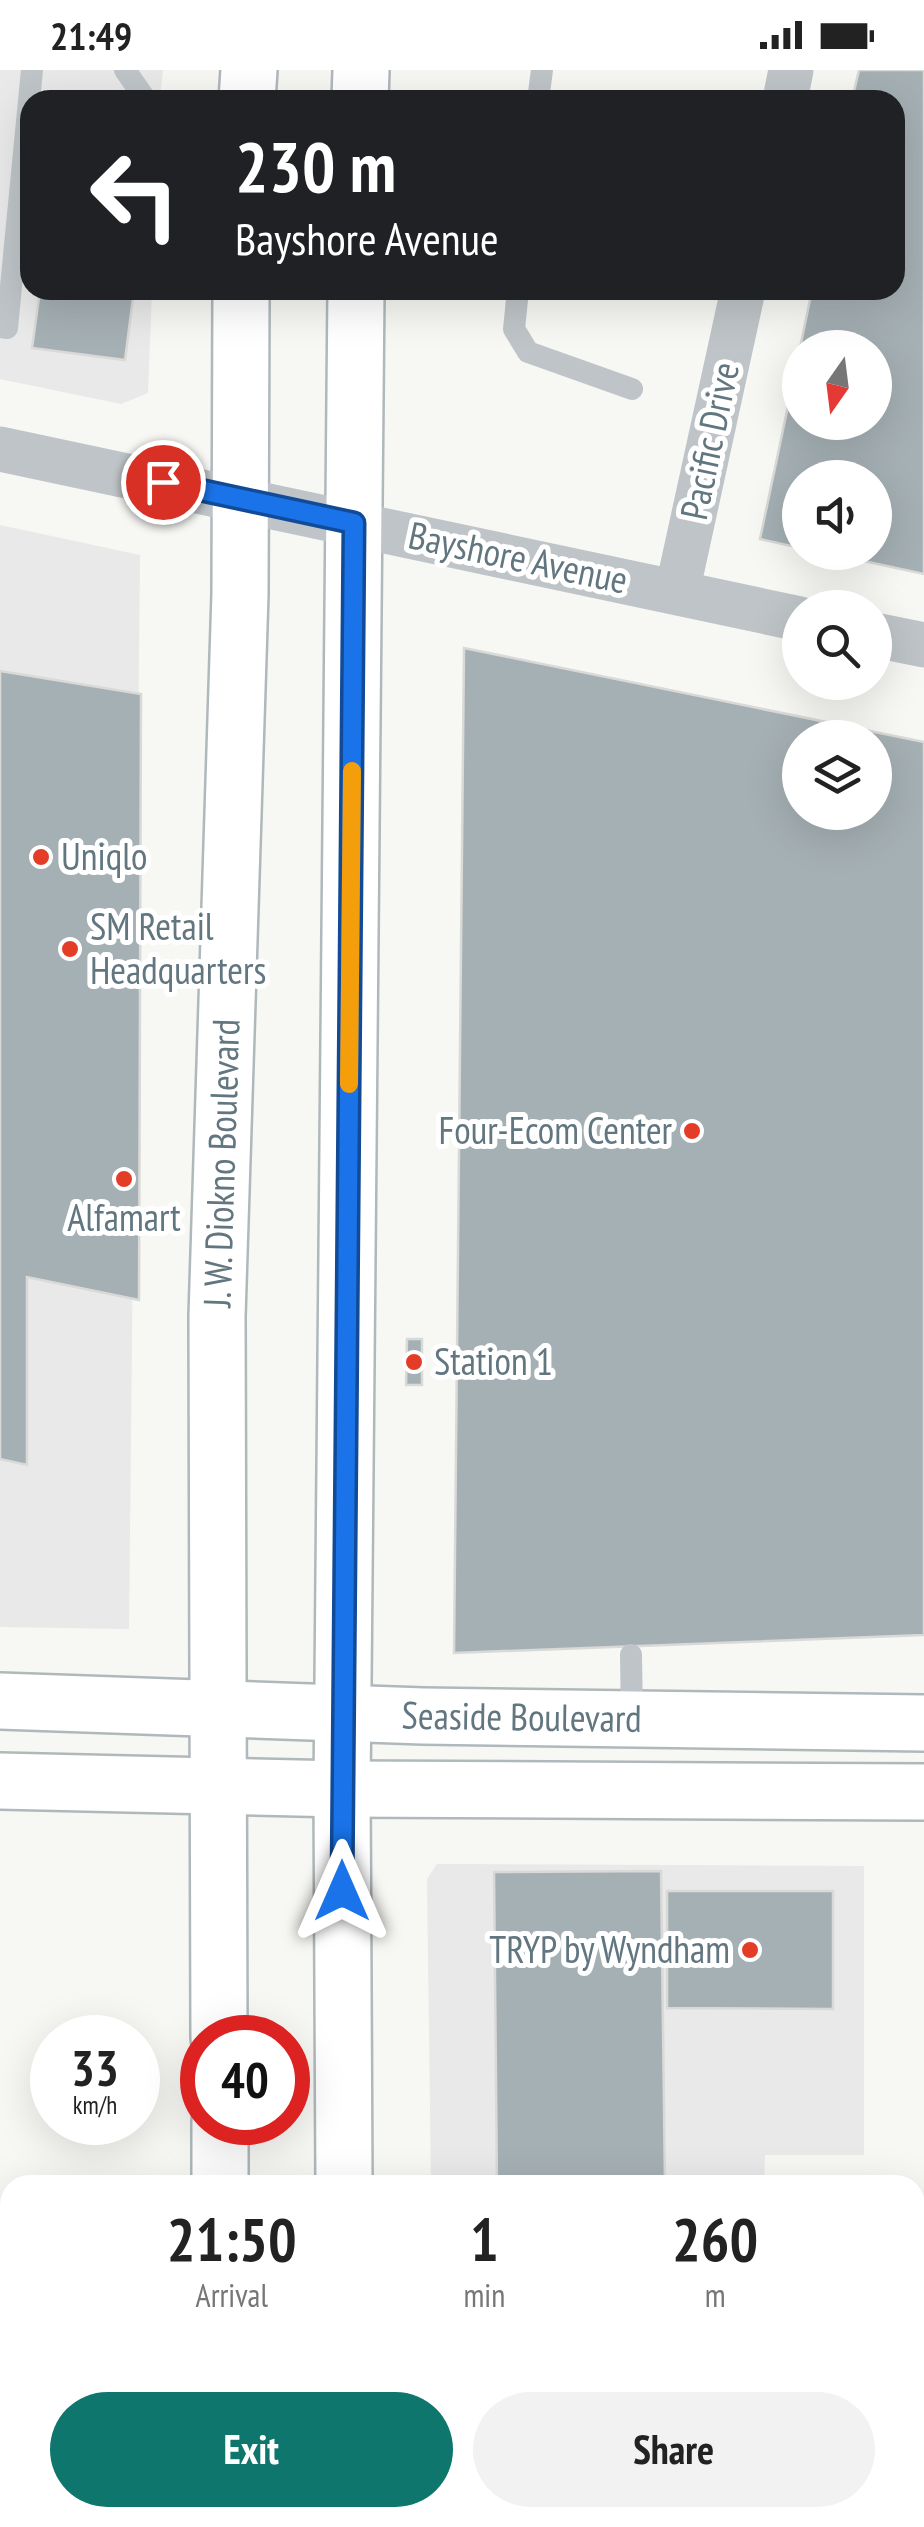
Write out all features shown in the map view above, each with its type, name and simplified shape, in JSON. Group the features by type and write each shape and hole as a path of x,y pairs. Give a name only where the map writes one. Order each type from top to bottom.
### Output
{"street":[{"name":"J. W. Diokno Boulevard","path":"219,2015 217,1316 241,500 240,300"},
{"path":"344,2175 342,1789 356,300"},
{"name":"Pacific Drive","path":"677,592 741,300"},
{"name":"Bayshore Avenue","path":"0,449 782,614"},
{"path":"892,638 924,645"},
{"name":"Seaside Boulevard","path":"0,1702 219,1710 924,1723"},
{"name":"Seaside Boulevard","path":"0,1781 342,1789 924,1792"},
{"path":"220,2145 220,2175"}],"lane":[{"path":"0,327 7,328 20,194"},
{"path":"517,300 514,329 528,352 632,389"},
{"path":"631,1655 632,1718"}],"shaded area":[{"path":"0,70 163,70 161,90 20,90 20,300 152,300 148,393 121,404 0,379"},
{"path":"0,525 140,555 129,1629 0,1627"},
{"path":"437,1864 864,1866 864,2155 765,2155 764,2175 431,2175 427,1879"}],"building":[{"path":"859,70 924,70 924,574 892,567 892,460 782,460 782,544 760,539 782,434 782,440 892,440 892,330 804,330 810,300 905,300 905,90 854,90"},
{"path":"39,300 133,300 125,360 32,348"},
{"name":"Four-Ecom Center","path":"464,648 816,720 782,720 782,830 892,830 892,735 924,742 924,1635 454,1653"},
{"name":"SM Retail Headquarters","path":"0,671 141,694 139,1300 27,1277 27,1465 0,1459"},
{"name":"Station 1","path":"407,1339 422,1339 422,1385 406,1385"},
{"path":"661,1871 665,2175 497,2175 494,1872"},
{"name":"TRYP by Wyndham","path":"667,1891 833,1891 833,2009 667,2008"}],"slow traffic":[{"path":"349,1084 352,771"}],"place":[{"name":"Uniqlo","path":"41,857"},
{"name":"SM Retail Headquarters","path":"70,949"},
{"name":"Four-Ecom Center","path":"692,1131"},
{"name":"Alfamart","path":"124,1179"},
{"name":"Station 1","path":"414,1362"},
{"name":"TRYP by Wyndham","path":"750,1950"}],"route":[{"path":"163,482 354,523 342,1891"}]}
